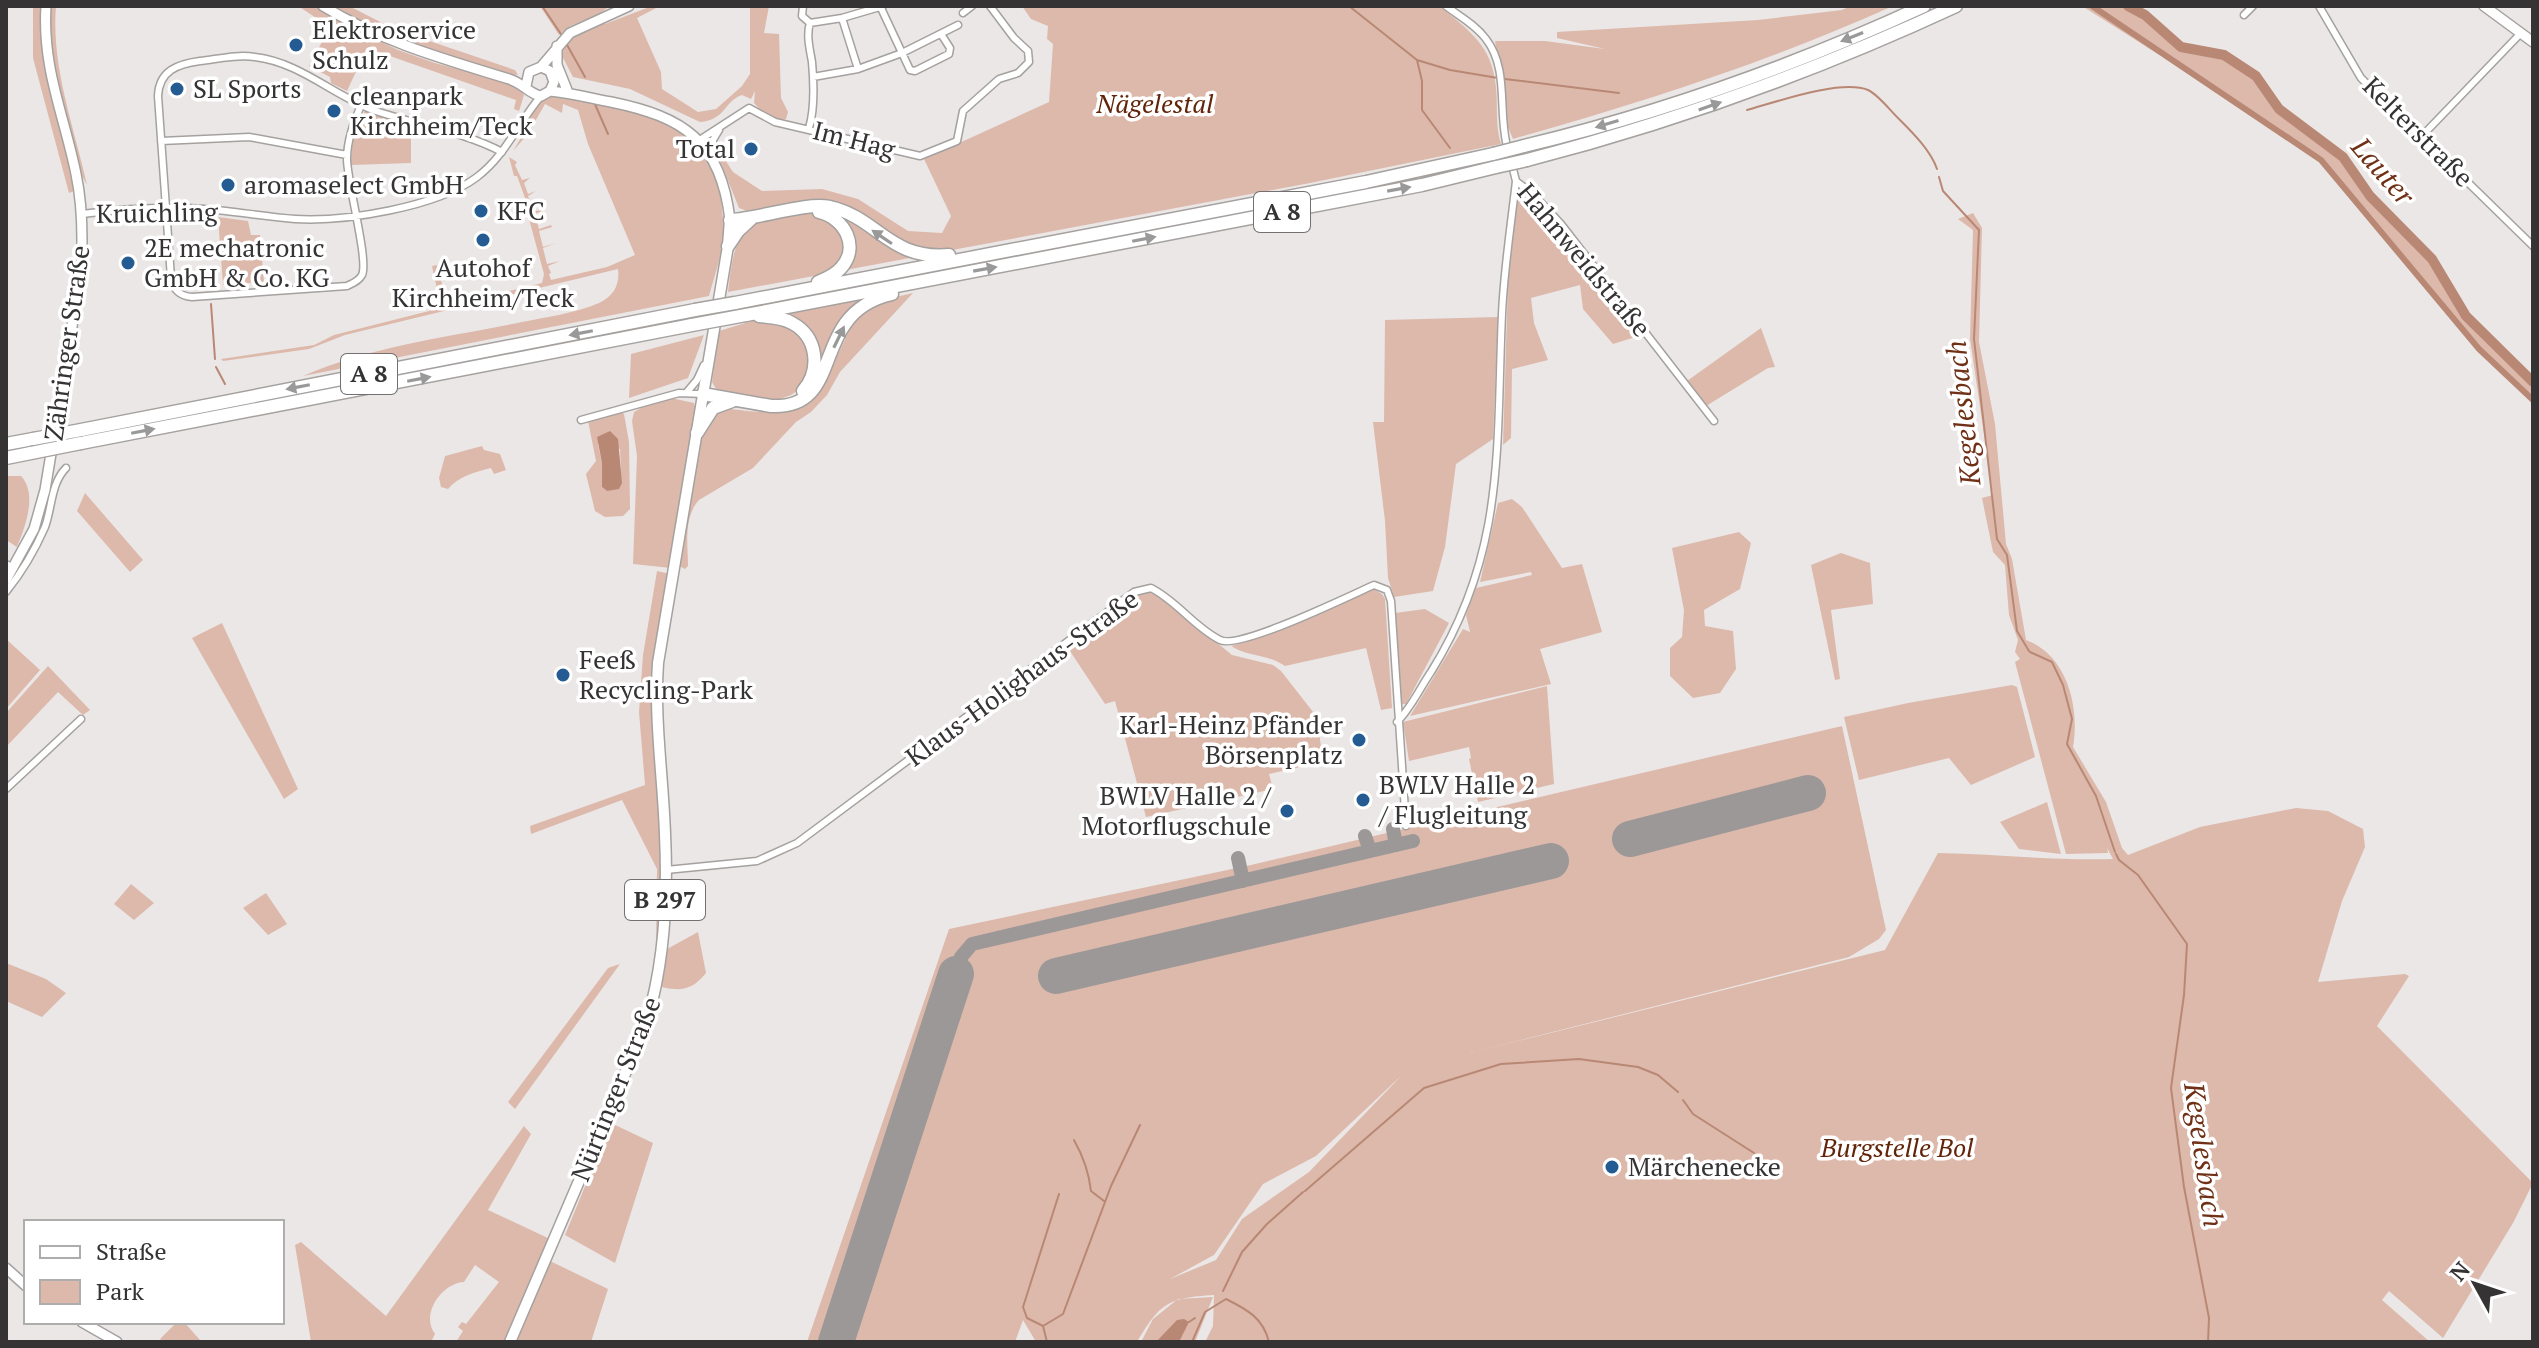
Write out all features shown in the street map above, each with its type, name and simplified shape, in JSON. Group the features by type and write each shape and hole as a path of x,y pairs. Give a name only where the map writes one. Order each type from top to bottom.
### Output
{"highway":[{"name":"A 8","path":"6,444 81,436 692,325 1422,185 1494,161 1524,146 1711,91 1811,54 1924,6"},
{"name":"A 8","path":"6,458 81,436 695,310 1389,178 1494,161 1527,160 1630,131 1776,83 1956,6"},
{"path":"730,220 822,206 843,211 898,247 914,253 956,255 963,259"},
{"path":"800,291 838,272 849,249 847,234 839,221 825,213 805,209"},
{"path":"728,246 751,219"},
{"path":"703,394 771,406 790,405 806,397 822,378 839,334 854,314 879,298 897,293 908,284"},
{"path":"746,315 791,322 803,331 813,350 815,367 808,384 797,396 771,406"},
{"path":"697,433 713,408 732,401"}],"main road":[{"name":"Nürtinger Straße","path":"510,1342 645,1027 660,968 666,870 656,686 730,220"}],"street":[{"name":"Zähringer Straße","path":"6,580 34,529 45,490 81,272 82,214 76,171 48,65 46,6"},
{"name":"Nürtinger Straße","path":"323,6 389,41 448,62 538,87 650,111 671,119 685,128 713,160 726,192 730,220"},
{"path":"538,87 557,46 570,33 629,6"},
{"path":"803,6 802,16 810,23"},
{"path":"963,13 972,6"},
{"name":"Im Hag","path":"721,127 749,108 768,120 920,156 957,141 963,111 999,79 1018,73 1029,62 1028,51 990,6"},
{"name":"Hahnweidstraße","path":"1446,6 1486,39 1497,62 1505,142 1516,181 1561,224 1714,421"},
{"path":"2244,15 2253,6"},
{"name":"Kelterstraße","path":"2319,6 2361,78 2533,246"},
{"path":"2484,6 2533,42"},
{"path":"810,23 882,7 910,70 915,71 949,54 950,48 941,34"},
{"path":"842,18 858,69"},
{"path":"809,128 813,116 810,23"},
{"path":"813,77 858,69 902,53 958,25"},
{"path":"2421,137 2521,33"},
{"path":"557,46 557,65 573,93"},
{"path":"361,105 350,134 347,155 354,215 364,262 362,276 356,282 347,286 192,297 184,296 173,287 158,96 161,80 171,69 191,62 236,57 269,60 290,67 361,105 473,139 502,152"},
{"path":"538,87 532,69 545,69"},
{"name":"Kruichling","path":"82,214 166,207 299,219 354,215 412,205 443,196 478,176 502,152 528,113 538,87"},
{"path":"698,141 721,127"},
{"path":"713,160 713,140 721,127"},
{"path":"161,141 249,137 347,155"},
{"path":"1397,722 1451,639 1474,586 1490,525 1499,440 1505,276 1516,181"},
{"path":"687,392 701,374 709,354"},
{"path":"581,420 687,392 703,394"},
{"path":"6,592 23,570 38,542 58,477 66,468"},
{"name":"Klaus-Holighaus-Straße","path":"666,870 757,861 797,843 1004,687 1143,589 1151,588 1214,636 1228,642 1254,637 1374,585 1383,587 1391,601 1406,826"},
{"path":"6,789 81,719"},
{"path":"6,1268 24,1284"},
{"path":"86,1324 117,1342"}],"green space":[{"path":"33,6 41,6 44,68 70,164 74,191 69,193 33,58"},
{"path":"49,6 56,6 60,74 87,185 81,174 51,66"},
{"path":"298,6 315,6 398,50 517,85 524,95 519,111 514,109 516,100 367,48 347,91 309,66 330,27"},
{"path":"330,6 349,6 394,29 515,70 518,75 498,73 378,32"},
{"path":"540,6 610,6 559,35"},
{"path":"652,6 660,6 637,18 661,72 662,89 698,112 716,109 742,86 750,74 750,6 769,6 764,33 779,34 781,98 788,112 786,119 778,121 765,115 754,103 755,91 751,99 742,95 715,118 700,122 630,89 573,77 562,56 572,39 601,22 605,24"},
{"name":"Nägelestal","path":"1022,6 1440,6 1478,40 1490,60 1496,87 1501,144 728,292 735,250 747,228 747,211 739,208 717,153 720,152 733,172 762,191 822,189 858,199 908,231 942,233 951,216 924,159 1049,102 1053,44 1047,39 1048,26 1031,19"},
{"path":"1851,6 1893,6 1753,62 1610,110 1513,139 1507,125 1495,41 1545,41 1605,49 1557,38 1557,32 1758,20 1842,10"},
{"path":"2082,6 2135,6 2145,11 2182,45 2225,53 2258,73 2281,107 2344,155 2371,196 2435,259 2467,314 2533,379 2533,401 2478,350 2319,162"},
{"path":"551,94 646,116 672,128 694,145 711,168 721,198 723,236 709,296 303,376 383,350 590,306 612,293 617,285 618,269 345,335 309,349 221,359 314,345 334,335 441,308 432,266 437,265 448,306 542,283 544,274 526,208 528,206 509,157 517,162 515,165 522,180 530,178 524,183 528,194 536,191 528,196 534,211 544,210 535,214 539,229 552,227 539,231 543,247 556,243 543,248 547,264 560,261 548,266 551,280 607,267 635,255 588,144 578,110 563,104 562,113 545,104 528,134 513,151 528,126 525,124 536,104 536,109 539,104 537,102"},
{"path":"365,111 405,123 411,132 411,163 351,165 356,129"},
{"path":"1519,189 1535,201 1568,236 1642,335 1613,344 1583,309 1580,285 1531,298 1534,323 1548,360 1512,369 1511,438 1503,445 1508,280"},
{"name":"Burgstelle Bol","path":"1973,213 1982,228 1979,342 1995,424 2006,544 2012,559 2026,640 2052,657 2068,684 2074,716 2073,747 2106,802 2122,848 2128,855 2200,827 2296,808 2328,811 2363,829 2365,847 2342,901 2318,982 2409,976 2377,1026 2533,1183 2513,1223 2443,1338 2389,1291 2382,1300 2430,1342 1205,1342 1213,1326 1214,1295 1186,1298 1167,1305 1153,1318 1137,1342 1036,1342 1023,1320 1015,1342 807,1342 949,929 1251,865 1842,726 1886,930 1879,939 1849,957 1470,1053 1885,950 1938,853 2113,859 2107,848 2108,853 2066,854 2015,662 2020,659 2015,652 2018,640 2009,615 2005,565 1993,552 1982,498 1993,495 1970,339 1973,230 1958,219","holes":["1402,1075 1309,1172 1242,1219 1216,1260 1170,1279 1214,1255 1263,1184 1316,1156"]},
{"path":"218,217 248,221 251,235 260,235 264,282 223,285"},
{"path":"913,293 840,372 827,395 811,412 796,422 753,468 699,500 688,523 688,566 685,569 679,566 702,434 709,418 723,408 766,412 796,407 807,400 829,372 861,312 879,302"},
{"path":"866,299 821,371 815,347 781,315"},
{"path":"1498,317 1493,439 1456,464 1445,547 1433,591 1394,597 1388,578 1385,521 1373,422 1384,422 1385,320"},
{"path":"755,320 787,323 808,343 810,371 791,395 765,400 716,389 712,382 719,331"},
{"path":"1761,328 1775,367 1768,368 1706,406 1687,381"},
{"path":"704,335 688,378 629,398 631,354"},
{"path":"671,398 694,403 696,411 671,568 633,564 637,456 632,421 634,412 648,404"},
{"path":"621,412 624,414 629,442 630,509 623,516 605,517 595,511 586,474 596,461 588,421","holes":["598,444 620,449 621,474 612,489 607,491 602,487"]},
{"path":"482,446 484,450 500,454 506,470 494,474 491,468 462,478 448,489 441,487 439,478 445,456"},
{"path":"6,476 21,476 29,492 28,511 17,547 6,540"},
{"path":"85,493 143,560 130,572 77,511"},
{"path":"1512,499 1522,507 1562,568 1582,564 1602,632 1540,649 1551,684 1410,716 1463,629 1470,632 1466,615 1476,588 1532,575 1531,572 1480,582 1498,503"},
{"path":"1739,532 1751,543 1740,589 1704,610 1705,626 1733,631 1736,669 1720,693 1693,698 1670,676 1670,648 1682,637 1684,610 1672,548"},
{"path":"1841,553 1870,563 1873,604 1831,610 1840,679 1835,680 1811,565"},
{"path":"657,571 670,574 661,629 663,869 659,945 656,945 657,869 622,800 531,834 530,826 645,785 639,712 643,655"},
{"path":"1373,589 1385,599 1392,708 1381,710 1366,648 1285,666 1231,646 1266,636"},
{"path":"1143,591 1158,595 1232,655 1273,665 1281,671 1317,717 1323,762 1269,774 1273,789 1146,817 1115,701 1105,704 1066,645"},
{"path":"1425,609 1449,623 1406,704 1399,704 1395,613"},
{"path":"222,623 298,789 284,799 192,638"},
{"path":"6,639 40,670 6,709"},
{"path":"48,666 90,710 83,715 58,692 6,747 6,713"},
{"path":"2012,685 2017,687 2035,757 1971,785 1949,758 1859,780 1844,717"},
{"path":"1547,686 1554,784 1478,802 1469,747 1409,761 1403,722"},
{"path":"2047,802 2061,854 2019,849 2000,822"},
{"path":"131,884 154,903 134,920 114,904"},
{"path":"266,893 287,924 268,935 243,908"},
{"path":"698,932 706,973 687,988 662,987 667,949"},
{"path":"6,963 46,979 66,993 42,1017 6,1001"},
{"path":"620,964 515,1109 508,1102 608,968"},
{"path":"611,1123 653,1143 615,1263 565,1235"},
{"path":"524,1126 531,1134 488,1210 550,1239 506,1342 456,1342 463,1331 458,1327 462,1322 466,1324 499,1282 475,1265 464,1282 448,1288 436,1301 430,1318 435,1334 431,1342 311,1342 295,1245 301,1242 386,1316"},
{"path":"550,1261 608,1289 591,1342 516,1342"},
{"path":"1213,1297 1195,1342 1141,1342 1153,1319 1178,1299"},
{"path":"175,1324 186,1324 200,1340 163,1342 160,1339"}],"shaded area":[{"path":"610,431 618,439 622,483 619,489 607,491 602,487 597,437"},
{"path":"1177,1320 1189,1322 1179,1342 1156,1342"}],"waterway":[{"path":"542,6 563,37"},
{"name":"Kegelesbach","path":"1349,6 1417,60 1450,70 1498,78"},
{"path":"2092,6 2321,160 2479,349 2533,400"},
{"name":"Lauter","path":"2128,6 2145,15 2181,47 2224,55 2256,76 2279,109 2343,157 2370,196 2432,259 2466,316 2533,382"},
{"path":"566,43 585,77"},
{"path":"1417,60 1422,81 1422,110 1450,148"},
{"name":"Kegelesbach","path":"1505,79 1619,93"},
{"name":"Kegelesbach","path":"1747,110 1825,89 1856,87 1868,90 1916,136 1937,169"},
{"path":"594,102 608,134"},
{"name":"Kegelesbach","path":"1939,177 1943,191 1979,230 1974,339 1997,539 2007,555 2017,631 2029,651"},
{"path":"211,304 215,359"},
{"path":"216,367 225,384"},
{"name":"Kegelesbach","path":"2030,652 2052,662 2063,685 2072,719 2067,744 2096,796 2115,852"},
{"name":"Kegelesbach","path":"2116,854 2138,875 2187,944 2184,995 2171,1088 2184,1187 2209,1318 2208,1342"},
{"path":"1305,1191 1424,1088 1501,1064 1579,1059 1638,1067 1658,1075 1678,1092"},
{"path":"1683,1100 1693,1114 1754,1153"},
{"path":"1043,1326 1063,1314 1111,1186 1140,1125"},
{"path":"1074,1140 1085,1165 1091,1191 1104,1201"},
{"path":"1223,1291 1242,1252 1267,1224 1303,1192"},
{"path":"1047,1342 1043,1326 1027,1318 1023,1307 1059,1194"},
{"path":"1192,1342 1205,1312 1226,1299 1254,1316 1269,1342"},
{"path":"1189,1322 1195,1318"}],"taxiway":[{"path":"1393,829 1396,845"},
{"path":"1365,836 1370,851"},
{"path":"956,974 961,957 972,944 1413,841"},
{"path":"1238,858 1243,881"}],"runway":[{"path":"1630,839 1808,793"},
{"path":"1056,976 1551,861"},
{"path":"836,1342 956,974"}],"place":[{"name":"Elektroservice Schulz","path":"296,45"},
{"name":"SL Sports","path":"177,89"},
{"name":"cleanpark Kirchheim/Teck","path":"334,111"},
{"name":"Total","path":"751,149"},
{"name":"aromaselect GmbH","path":"228,185"},
{"name":"KFC","path":"481,211"},
{"name":"Autohof Kirchheim/Teck","path":"483,240"},
{"name":"2E mechatronic GmbH & Co. KG","path":"128,263"},
{"name":"Feeß Recycling-Park","path":"563,675"},
{"name":"Karl-Heinz Pfänder Börsenplatz","path":"1359,740"},
{"name":"BWLV Halle 2 / Flugleitung","path":"1363,800"},
{"name":"BWLV Halle 2 / Motorflugschule","path":"1287,811"},
{"name":"Märchenecke","path":"1612,1167"}]}
